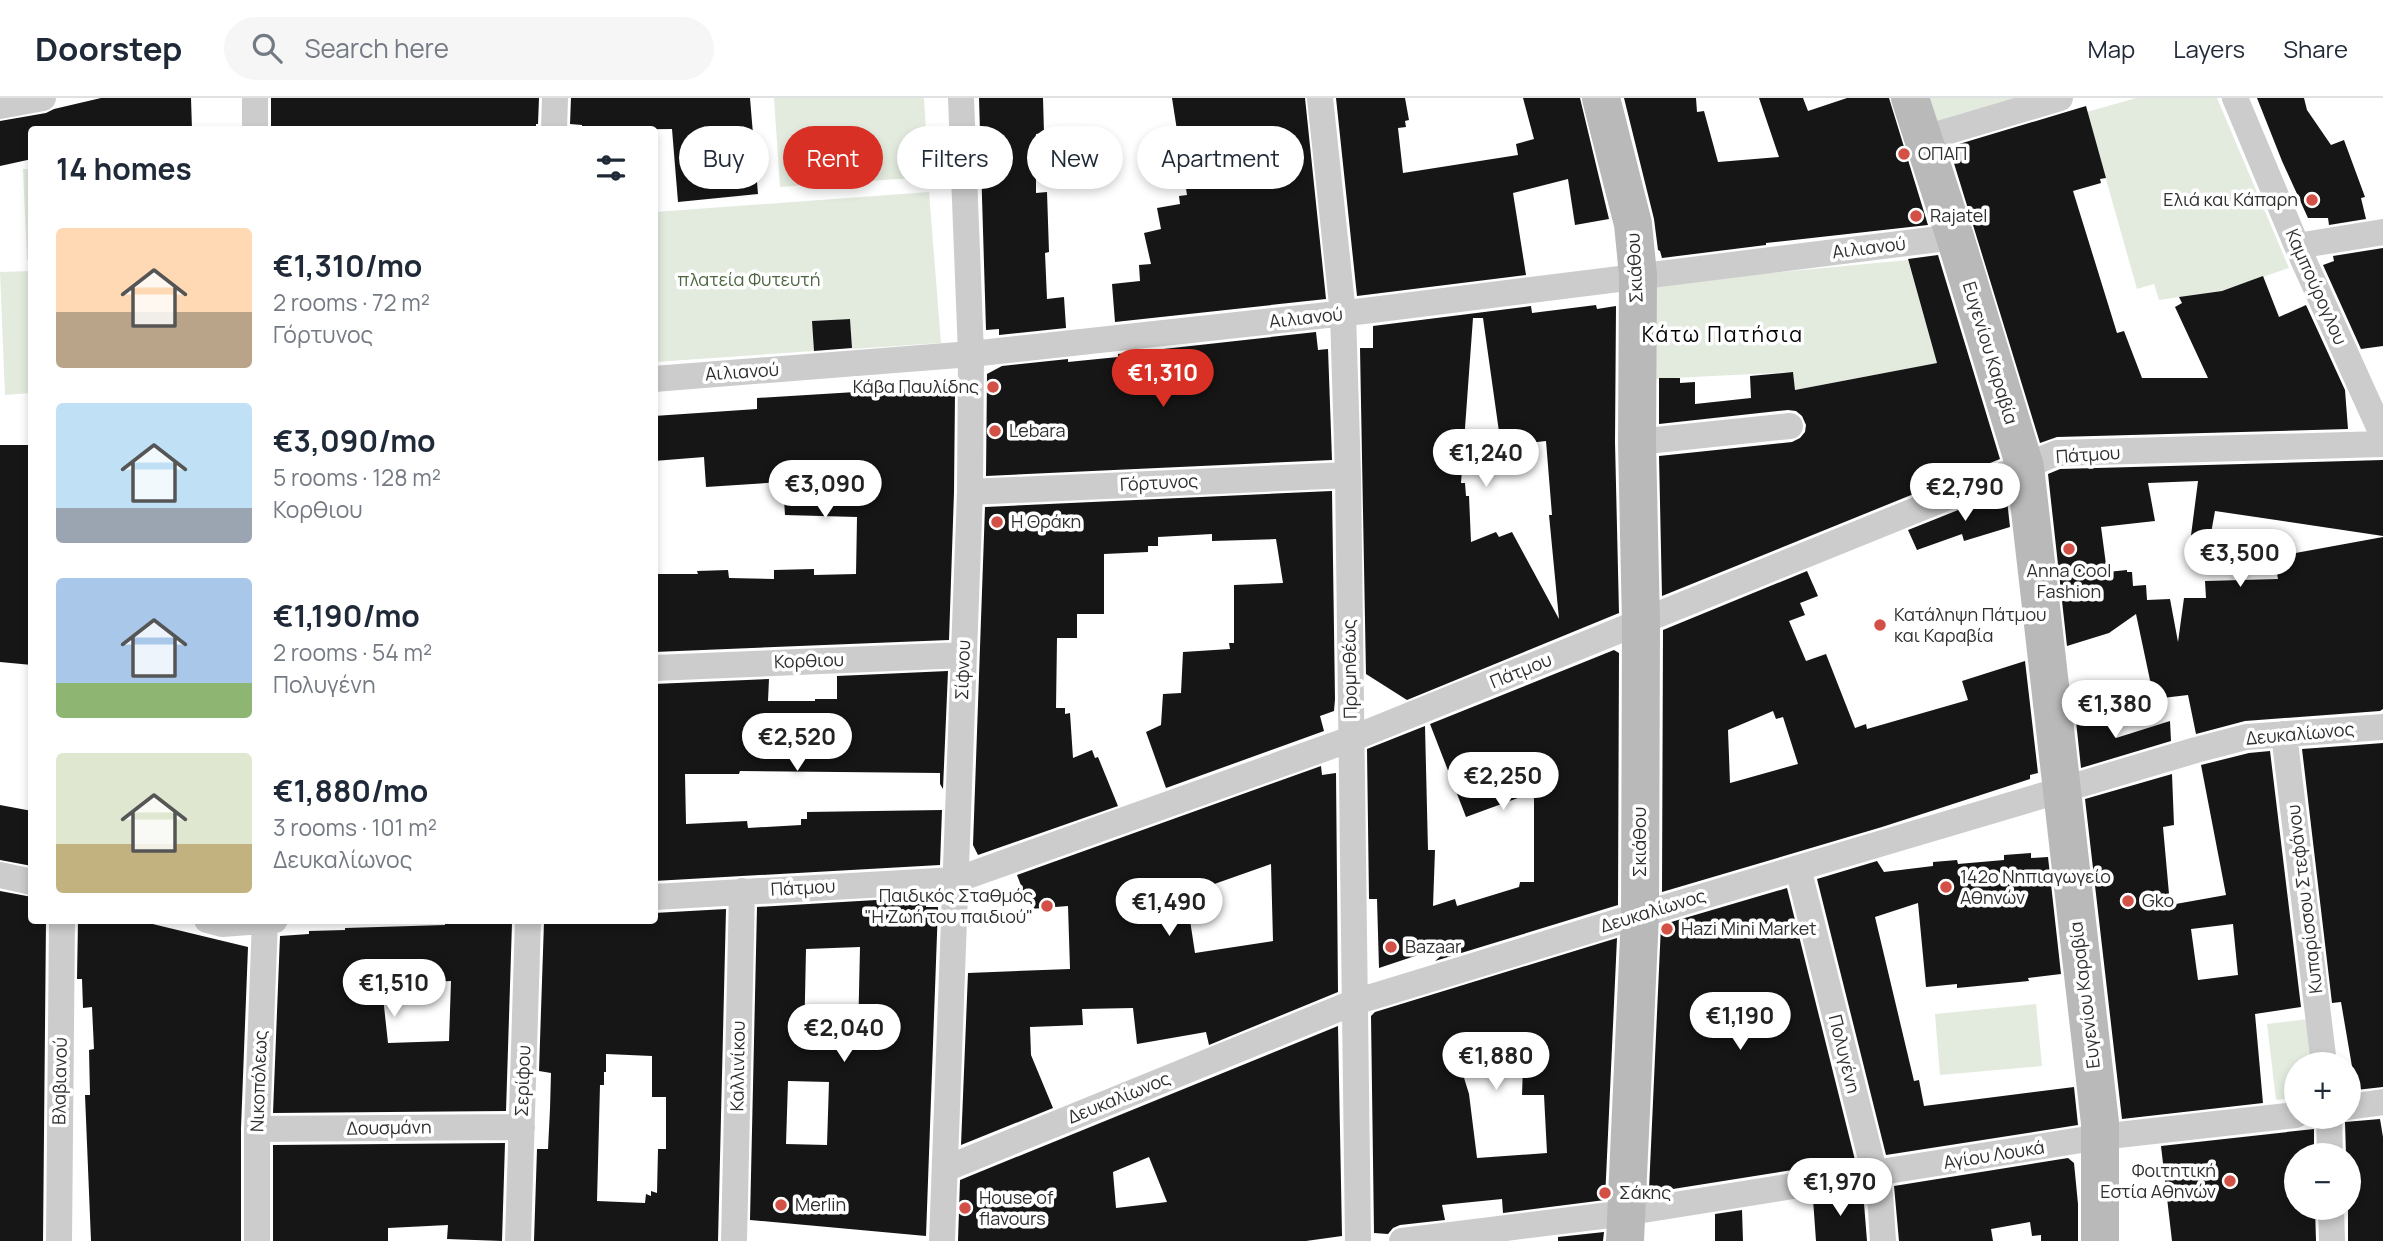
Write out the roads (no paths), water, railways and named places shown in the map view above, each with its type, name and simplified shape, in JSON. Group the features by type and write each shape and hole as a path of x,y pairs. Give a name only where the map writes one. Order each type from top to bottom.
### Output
{"street":[{"path":"0,106 43,98"},
{"path":"255,98 255,126"},
{"path":"554,126 555,98"},
{"name":"Σίφνου","path":"942,1241 970,492 971,355 961,98"},
{"name":"Προμηθέως","path":"1320,98 1343,314 1348,475 1359,1241"},
{"name":"Σκιάθου","path":"1601,98 1633,224 1638,275 1640,915 1626,1226"},
{"name":"Ευγενίου Καραβία","path":"1910,98 2025,467 2100,1137 2100,1241"},
{"name":"Καμπούρογλου","path":"2235,98 2297,246 2383,436"},
{"path":"1922,139 2055,99"},
{"path":"2297,246 2383,232"},
{"name":"Αιλιανού","path":"658,379 971,355 1343,314 1955,237"},
{"path":"1637,442 1790,426"},
{"name":"Πάτμου","path":"658,897 956,880 1351,739 2057,453 2383,444"},
{"name":"Γόρτυνος","path":"970,492 1348,475"},
{"name":"Κορθιου","path":"658,668 964,655"},
{"name":"Δευκαλίωνος","path":"945,1169 1355,1002 2245,737 2383,727"},
{"name":"Κυπαρίσσου Στεφάνου","path":"2284,734 2324,1052"},
{"name":"Πολυγένη","path":"1798,868 1880,1195 1883,1241"},
{"path":"0,874 28,881"},
{"name":"Καλλινίκου","path":"734,1241 742,891"},
{"name":"Βλαβιανού","path":"59,1241 62,924"},
{"name":"Νικοπόλεως","path":"257,1241 257,1129 265,924"},
{"name":"Σερίφου","path":"518,1241 528,924"},
{"path":"2361,1105 2383,1102"},
{"name":"Αγίου Λουκά","path":"1402,1241 1626,1226 1874,1175 2100,1137 2284,1116"},
{"name":"Δουσμάνη","path":"257,1129 522,1127"},
{"path":"2331,1220 2332,1241"}],"place":[{"name":"ΟΠΑΠ","path":"1904,154"},
{"name":"Ελιά και Κάπαρη","path":"2312,200"},
{"name":"Rajatel","path":"1916,216"},
{"name":"Κάβα Παυλίδης","path":"993,387"},
{"name":"Lebara","path":"995,431"},
{"name":"Η Θράκη","path":"997,522"},
{"name":"Anna Cool Fashion","path":"2069,549"},
{"name":"Κατάληψη Πάτμου και Καραβία","path":"1880,625"},
{"name":"142ο Νηπιαγωγείο Αθηνών","path":"1946,887"},
{"name":"Gko","path":"2128,901"},
{"name":"Παιδικός Σταθμός \"Η Ζωή του παιδιού\"","path":"1047,906"},
{"name":"Hazi Mini Market","path":"1667,929"},
{"name":"Bazaar","path":"1391,947"},
{"name":"Φοιτητική Εστία Αθηνών","path":"2230,1181"},
{"name":"Σάκης","path":"1605,1193"},
{"name":"Merlin","path":"781,1205"},
{"name":"House of flavours","path":"965,1208"}],"district":[{"name":"Κάτω Πατήσια","path":"1723,335"}],"park label":[{"name":"πλατεία Φυτευτή","path":"749,280"}]}
